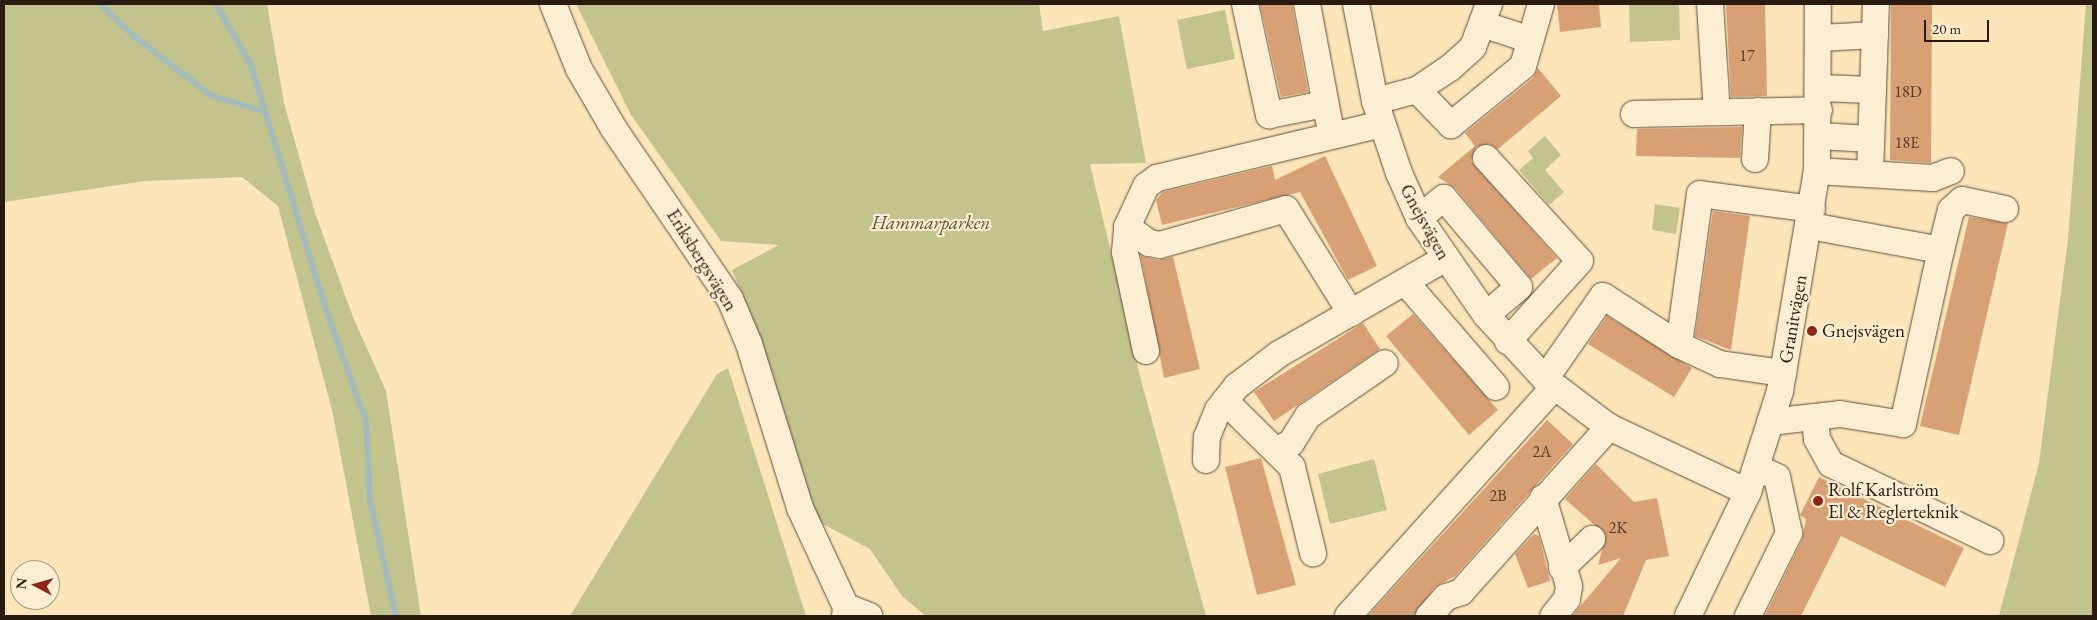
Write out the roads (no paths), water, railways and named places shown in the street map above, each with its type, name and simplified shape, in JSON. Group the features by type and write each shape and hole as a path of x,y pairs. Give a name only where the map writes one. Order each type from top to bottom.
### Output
{"street":[{"name":"Eriksbergsvägen","path":"553,4 579,69 614,129 730,300 749,344 800,508 853,613"},
{"path":"1245,4 1269,115 1325,104"},
{"path":"1307,4 1325,104 1337,142"},
{"name":"Gnejsvägen","path":"1356,4 1378,112 1419,218 1444,259 1486,315 1508,341 1550,383 1609,427 1748,492"},
{"path":"1417,90 1451,125 1522,66 1532,40 1540,4"},
{"path":"1710,4 1717,112"},
{"name":"Granitvägen","path":"1688,616 1748,492 1783,373 1811,217 1817,171 1820,38 1818,4"},
{"path":"1870,174 1876,4"},
{"path":"1146,351 1125,252 1127,227 1137,199 1157,178 1337,142 1378,112 1417,90 1473,47 1487,14 1532,40"},
{"path":"1820,38 1875,35"},
{"path":"1634,114 1819,111 1873,90"},
{"path":"1755,159 1758,111"},
{"path":"1819,111 1871,139"},
{"path":"1486,158 1580,261 1508,341"},
{"path":"1817,171 1933,178 1951,171"},
{"path":"1679,345 1700,194 1811,217 1863,243 1942,250"},
{"path":"1419,218 1444,198 1519,287 1486,315"},
{"path":"1770,422 1822,412 1903,424 1951,210 1962,200 2005,209"},
{"path":"1127,227 1160,245 1286,209 1350,314"},
{"path":"1206,460 1207,437 1225,401 1237,386 1279,354 1407,284 1444,259"},
{"path":"1407,284 1496,388"},
{"path":"1348,616 1550,383 1603,296 1679,345 1720,364 1783,373"},
{"path":"1278,450 1291,443 1308,416 1386,363"},
{"path":"1225,401 1261,440 1278,450 1292,467 1313,553"},
{"path":"1822,412 1817,439 1831,464 1990,541"},
{"path":"1429,616 1446,597 1461,592 1609,427"},
{"path":"1748,616 1789,533 1778,477 1756,467"},
{"path":"1544,498 1562,568 1569,586 1567,599 1553,616"},
{"path":"1562,568 1592,539"}],"waterway":[{"path":"100,4 135,37 212,96 262,111"},
{"path":"216,4 251,65 326,310 366,421 370,500 396,616"}],"place":[{"name":"Gnejsvägen","path":"1812,331"},
{"name":"Rolf Karlström El & Reglerteknik","path":"1818,501"}],"park label":[{"name":"Hammarparken","path":"931,223"}]}
